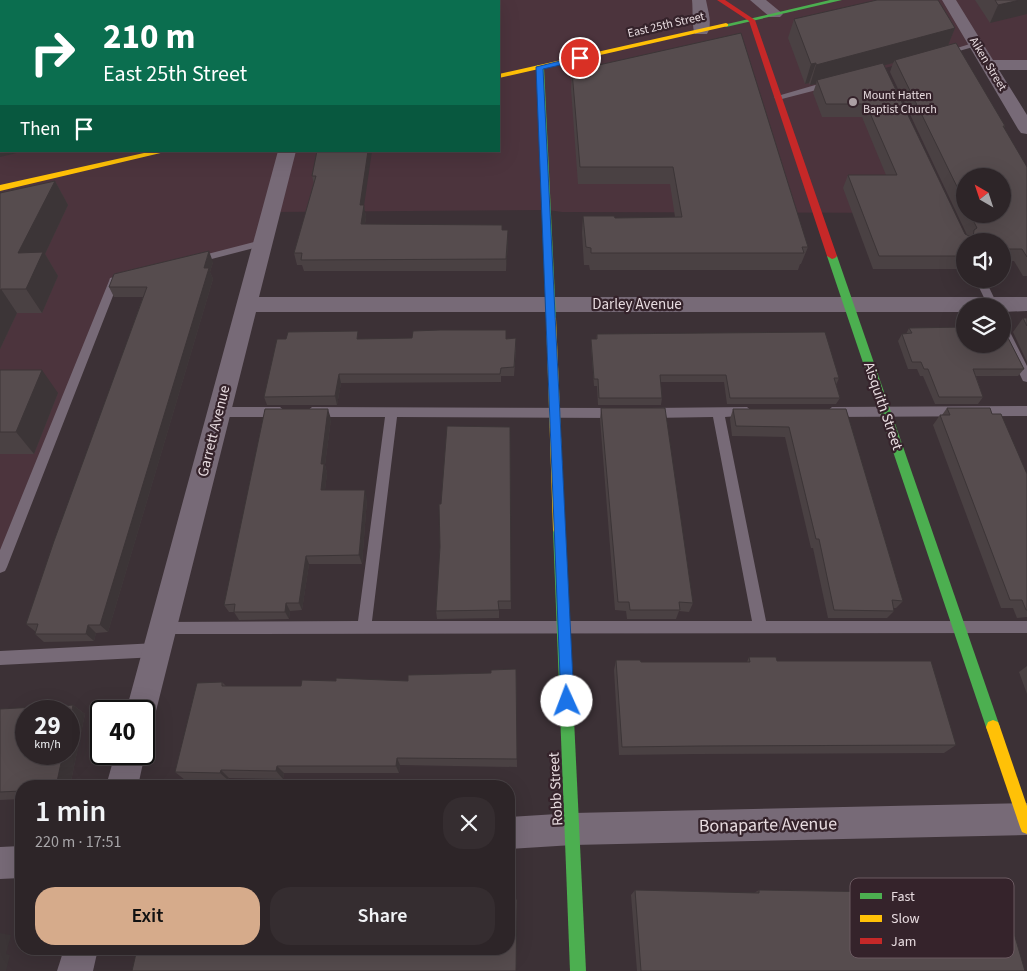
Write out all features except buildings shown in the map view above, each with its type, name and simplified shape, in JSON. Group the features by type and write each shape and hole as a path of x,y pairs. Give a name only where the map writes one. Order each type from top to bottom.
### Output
{"street":[{"path":"700,0 702,19 700,31"},
{"path":"720,0 752,20"},
{"path":"756,0 774,14"},
{"name":"East 25th Street","path":"500,76 752,20 809,3 839,0"},
{"name":"Aiken Street","path":"949,0 1027,129"},
{"name":"Aisquith Street","path":"752,20 1026,822"},
{"path":"988,65 1027,65"},
{"name":"Robb Street","path":"540,67 578,971"},
{"path":"0,188 161,152"},
{"name":"Garrett Avenue","path":"145,700 286,152"},
{"name":"Darley Avenue","path":"1011,304 1027,304"},
{"name":"Darley Avenue","path":"246,305 956,305"},
{"path":"124,780 127,765"},
{"name":"Bonaparte Avenue","path":"515,833 573,829 1026,822"},
{"path":"0,863 15,862"},
{"path":"75,971 79,955"}],"lane":[{"path":"939,55 976,45"},
{"path":"778,97 835,82"},
{"path":"188,262 262,243"},
{"path":"0,567 114,281 132,276"},
{"path":"1011,345 1027,378"},
{"path":"816,412 1027,411"},
{"path":"219,412 757,412"},
{"path":"364,628 392,412"},
{"path":"718,412 760,627"},
{"path":"0,658 160,639 364,628 1027,626"}],"shaded area":[{"path":"500,0 1027,0 1027,63 990,61 977,45 881,69 950,213 562,212 548,210 272,212 265,241 113,279 0,569 0,152 500,152"}],"traffic: fast":[{"path":"726,25 839,0"},
{"path":"540,67 551,318"},
{"path":"832,256 993,727"},
{"path":"559,530 578,971"}],"traffic: slow":[{"path":"500,76 726,25"},
{"path":"0,188 161,152"},
{"path":"551,318 559,530"},
{"path":"993,727 1027,827"}],"traffic: jam":[{"path":"720,0 752,20 832,256"}],"place":[{"name":"Mount Hatten Baptist Church","path":"853,102"}],"route":[{"path":"567,701 540,67 580,58"}]}
